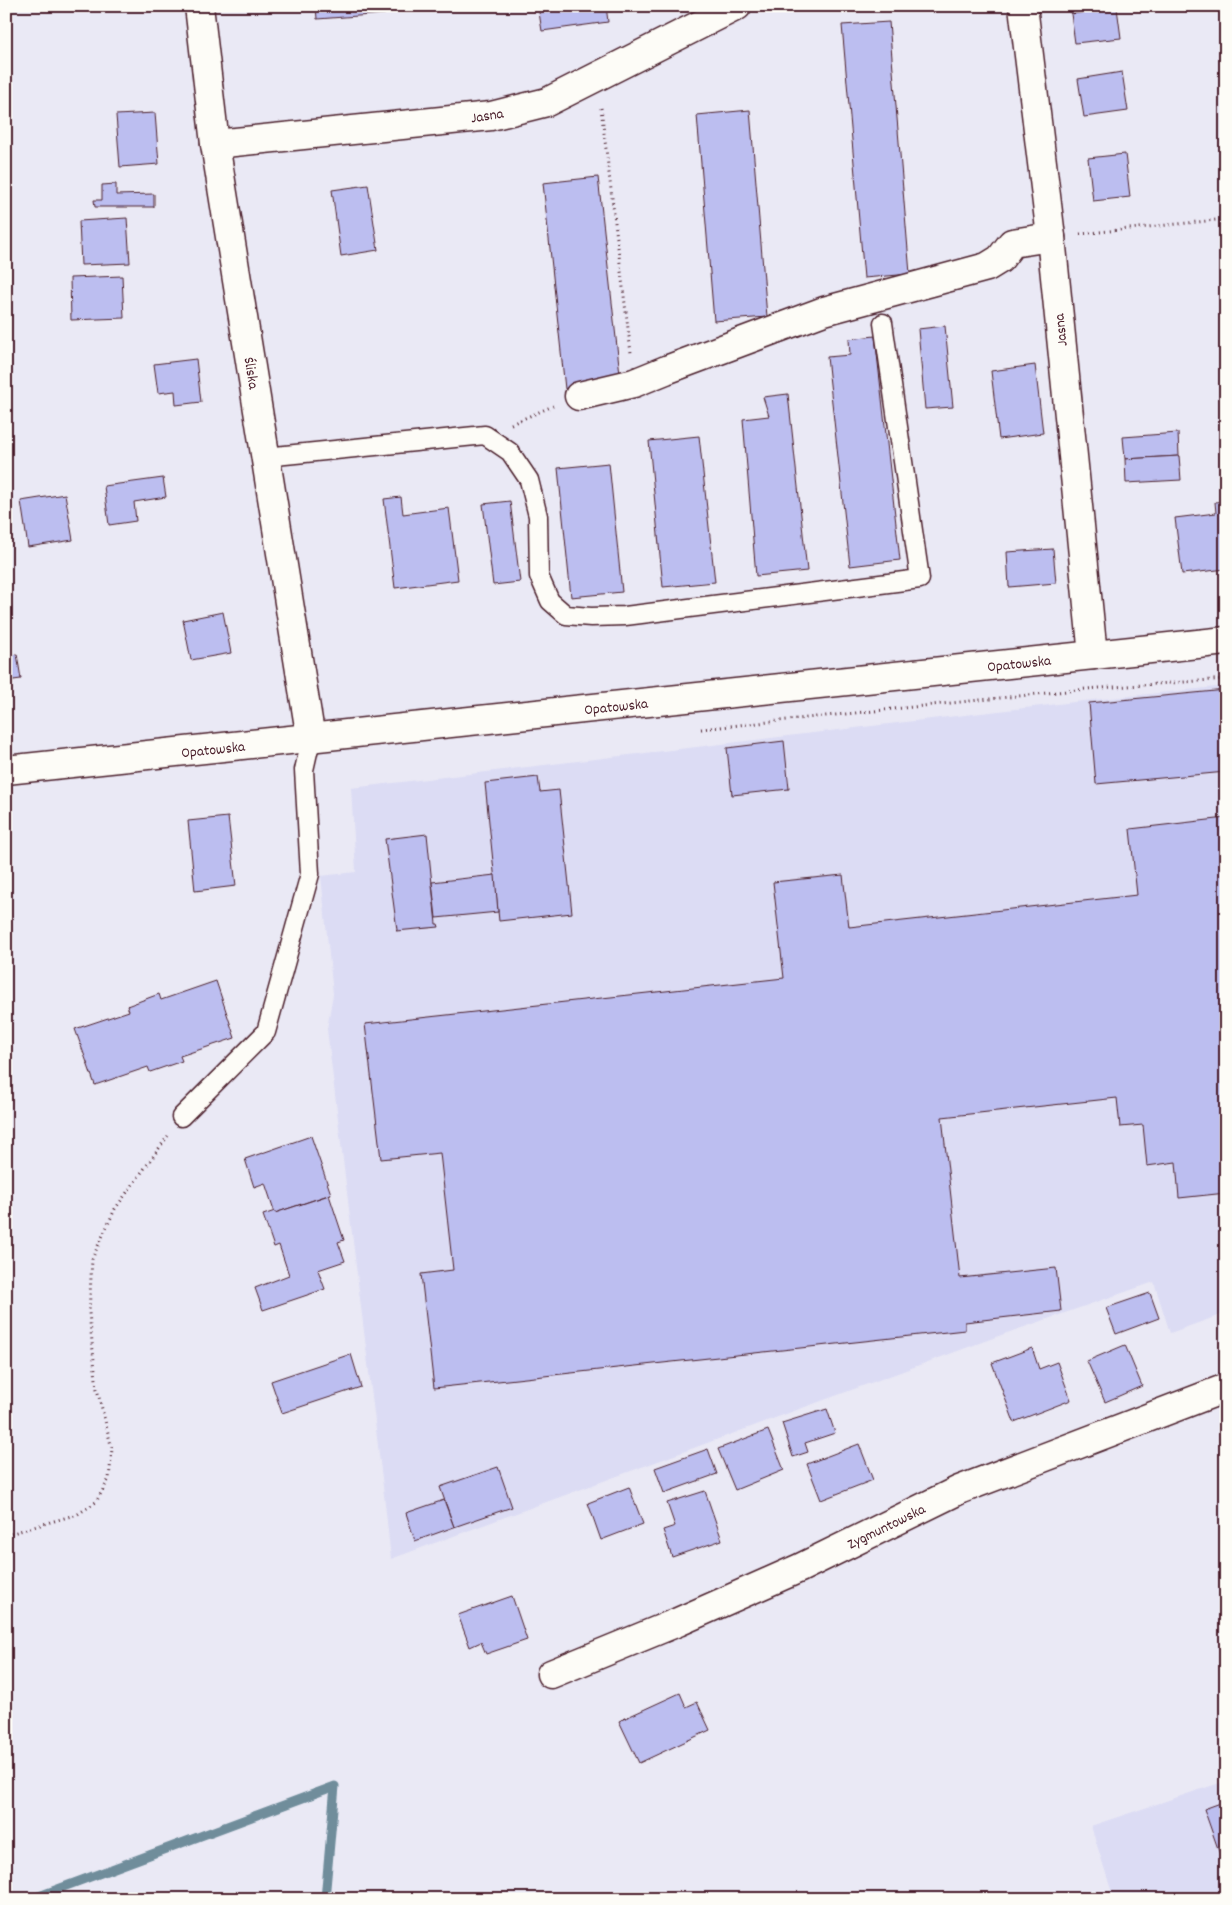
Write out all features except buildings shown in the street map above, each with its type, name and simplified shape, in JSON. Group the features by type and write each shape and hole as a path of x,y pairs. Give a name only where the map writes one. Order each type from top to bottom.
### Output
{"street":[{"name":"Śliska","path":"199,6 216,144 310,739"},
{"name":"Jasna","path":"216,144 491,116 547,102 737,6"},
{"name":"Jasna","path":"1023,6 1050,237 1093,655"},
{"path":"579,396 634,383 824,311 987,267 1000,259 1012,243 1050,237"},
{"name":"Opatowska","path":"6,770 1226,641"},
{"name":"Zygmuntowska","path":"551,1674 739,1595 959,1490 1226,1388"}],"lane":[{"path":"265,457 485,435 510,452 528,480 538,516 539,576 550,601 566,615 591,617 625,616 920,579 882,323"},
{"path":"181,1117 266,1032 310,874 304,770 310,739"}],"path":[{"path":"598,76 634,383"},
{"path":"1050,237 1226,219"},
{"path":"485,435 579,396"},
{"path":"700,729 1086,689 1226,679"},
{"path":"6,1535 78,1514 96,1502 109,1479 112,1449 97,1389 89,1313 92,1259 115,1209 181,1117"}],"shaded area":[{"path":"1226,686 1226,1313 1170,1333 1154,1282 1004,1334 391,1559 327,1029 333,994 321,876 356,872 351,788 1083,701"},
{"path":"1226,1781 1226,1899 1114,1899 1091,1826"}],"waterway":[{"path":"31,1899 335,1786 325,1899"}]}
